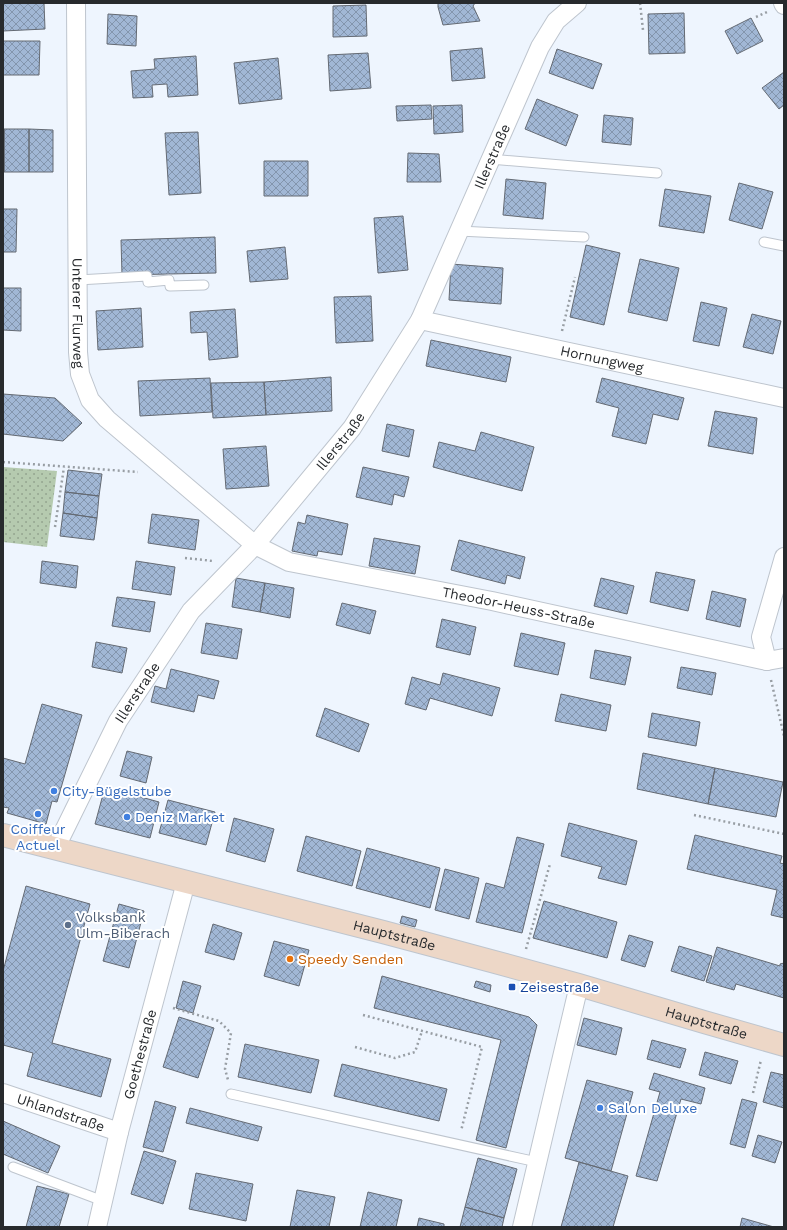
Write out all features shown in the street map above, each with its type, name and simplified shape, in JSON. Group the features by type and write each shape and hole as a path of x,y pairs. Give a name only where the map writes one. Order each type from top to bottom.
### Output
{"main road":[{"name":"Hauptstraße","path":"3,835 383,932 579,985 775,1042"}],"street":[{"name":"Unterer Flurweg","path":"76,3 78,106 78,342 80,374 90,400 107,419 255,545"},
{"name":"Illerstraße","path":"55,849 118,721 191,610 255,545 352,428 420,320 540,47 556,21 577,3"},
{"name":"Hornungweg","path":"420,320 784,398"},
{"name":"Theodor-Heuss-Straße","path":"255,545 289,562 492,601 775,659"},
{"path":"775,659 762,637 784,557"},
{"name":"Goethestraße","path":"98,1227 119,1132 186,882"},
{"path":"522,1227 579,985"},
{"name":"Uhlandstraße","path":"3,1093 119,1132"}],"lane":[{"path":"490,159 657,173"},
{"path":"459,231 584,237"},
{"path":"764,242 784,246"},
{"path":"78,280 147,276 148,282 169,280 170,286 204,285"},
{"path":"231,1094 537,1162"},
{"path":"13,1167 103,1201"}],"path":[{"path":"640,3 643,30"},
{"path":"558,349 575,276"},
{"path":"3,462 149,473 158,462"},
{"path":"55,527 64,467"},
{"path":"775,659 784,736"},
{"path":"694,815 784,834"},
{"path":"520,969 550,864"},
{"path":"154,1002 219,1021 231,1033 225,1069 231,1094"},
{"path":"363,1015 482,1047 462,1129"},
{"path":"355,1047 395,1058 415,1052 422,1032"},
{"path":"753,1093 775,1042"}],"green space":[{"path":"3,467 57,471 47,547 3,542"}],"building":[{"path":"3,3 44,3 45,29 3,31"},
{"path":"438,3 475,3 473,6 480,21 443,25"},
{"path":"366,5 367,36 333,37 333,6"},
{"path":"684,13 685,53 649,54 648,14"},
{"path":"108,14 137,16 136,46 107,44"},
{"path":"751,18 763,41 737,54 725,31"},
{"path":"3,41 40,41 39,75 3,75"},
{"path":"482,48 485,78 452,81 450,51"},
{"path":"557,49 602,64 593,89 549,73"},
{"path":"368,53 371,88 330,91 328,55"},
{"path":"196,56 198,95 168,97 167,84 152,85 153,97 133,98 131,71 155,69 154,59"},
{"path":"278,58 282,99 239,104 234,63"},
{"path":"784,72 784,105 779,109 762,88"},
{"path":"537,99 578,115 566,146 525,129"},
{"path":"431,105 432,119 397,121 396,106"},
{"path":"462,105 463,132 434,134 433,106"},
{"path":"604,115 633,118 631,145 602,142"},
{"path":"4,129 4,172 3,172"},
{"path":"4,129 29,129 29,172 4,172"},
{"path":"29,129 53,130 53,172 29,172"},
{"path":"198,132 201,193 169,195 165,133"},
{"path":"408,153 439,154 441,182 407,182"},
{"path":"264,161 308,161 308,196 264,196"},
{"path":"506,179 546,183 543,219 503,215"},
{"path":"739,183 773,192 762,229 729,220"},
{"path":"665,189 711,196 704,233 659,226"},
{"path":"3,209 17,209 16,252 3,252"},
{"path":"403,216 408,270 378,273 374,218"},
{"path":"215,237 216,273 122,275 121,240"},
{"path":"586,245 620,253 604,325 570,317"},
{"path":"285,247 288,279 250,282 247,251"},
{"path":"640,259 679,268 667,321 628,312"},
{"path":"451,264 503,268 501,304 449,300"},
{"path":"3,288 21,288 21,331 3,330"},
{"path":"371,296 373,341 336,343 334,297"},
{"path":"701,302 727,308 719,346 693,341"},
{"path":"141,308 143,347 98,350 96,311"},
{"path":"235,309 238,357 209,360 207,332 191,333 190,312"},
{"path":"752,314 781,321 773,354 743,347"},
{"path":"431,340 511,357 506,382 426,366"},
{"path":"331,377 332,411 266,415 264,382"},
{"path":"210,378 212,412 140,416 138,381"},
{"path":"602,378 684,398 678,420 653,414 646,444 612,436 619,408 596,402"},
{"path":"264,382 266,415 213,418 211,383"},
{"path":"3,394 55,398 82,423 63,441 3,434"},
{"path":"715,411 757,418 753,454 708,446"},
{"path":"387,424 414,430 409,457 382,451"},
{"path":"481,432 534,447 522,491 433,467 439,442 475,451"},
{"path":"266,446 269,486 226,489 223,449"},
{"path":"363,467 409,477 404,497 394,494 392,505 356,497"},
{"path":"68,470 102,474 99,496 65,492"},
{"path":"65,492 99,496 97,518 63,513"},
{"path":"63,513 97,518 94,540 60,536"},
{"path":"152,514 199,520 195,550 148,543"},
{"path":"307,515 348,524 342,555 318,551 317,556 292,551 298,522 305,524"},
{"path":"374,538 420,546 415,574 369,566"},
{"path":"459,540 525,557 520,579 507,575 505,584 451,570"},
{"path":"42,561 78,566 76,588 40,583"},
{"path":"136,561 175,567 171,595 132,589"},
{"path":"656,572 695,580 688,611 650,602"},
{"path":"236,578 265,583 260,612 232,607"},
{"path":"601,578 634,586 627,614 594,606"},
{"path":"265,583 294,588 290,618 260,612"},
{"path":"712,591 746,599 740,627 706,619"},
{"path":"117,597 155,602 150,632 112,626"},
{"path":"342,603 376,611 370,634 336,625"},
{"path":"442,619 476,627 470,655 436,647"},
{"path":"206,623 242,629 237,659 201,653"},
{"path":"521,633 565,643 558,675 514,666"},
{"path":"96,642 127,648 122,673 92,667"},
{"path":"595,650 631,657 625,685 590,678"},
{"path":"681,667 716,673 712,695 677,688"},
{"path":"171,669 219,681 214,699 198,695 194,712 151,702 155,686 166,689"},
{"path":"443,673 500,688 492,716 430,698 426,710 405,704 412,677 440,685"},
{"path":"561,694 611,705 606,731 555,721"},
{"path":"42,704 82,715 57,802 52,801 46,824 7,813 9,808 3,807 3,758 25,764"},
{"path":"325,708 369,724 359,752 316,736"},
{"path":"652,713 700,722 696,746 648,737"},
{"path":"127,751 152,757 146,783 120,776"},
{"path":"643,753 715,768 708,804 637,789"},
{"path":"715,768 783,782 776,817 708,804"},
{"path":"105,787 159,802 150,838 95,824"},
{"path":"168,800 215,812 206,845 159,833"},
{"path":"234,818 274,829 265,862 226,851"},
{"path":"569,823 637,841 626,885 598,878 602,867 561,856"},
{"path":"695,835 782,856 780,863 784,864 784,918 771,915 777,890 687,869"},
{"path":"306,836 361,851 352,886 297,871"},
{"path":"517,837 544,844 522,933 476,922 486,883 504,888"},
{"path":"367,848 440,868 430,908 356,888"},
{"path":"445,869 479,878 469,919 435,910"},
{"path":"26,886 90,904 52,1043 111,1059 101,1097 27,1076 33,1053 3,1045 3,971"},
{"path":"544,901 617,922 607,958 533,938"},
{"path":"119,904 144,911 129,968 103,961"},
{"path":"402,916 417,920 415,927 400,923"},
{"path":"213,924 242,933 234,960 205,952"},
{"path":"629,935 653,942 645,967 621,960"},
{"path":"274,941 309,950 299,986 264,976"},
{"path":"679,946 712,956 704,981 671,971"},
{"path":"717,947 780,966 780,964 784,963 784,998 736,984 734,990 706,982"},
{"path":"382,976 529,1017 537,1025 506,1148 476,1140 501,1040 374,1008"},
{"path":"183,981 201,986 193,1013 176,1008"},
{"path":"476,981 491,985 490,992 474,987"},
{"path":"179,1017 214,1028 198,1078 163,1067"},
{"path":"584,1018 622,1028 616,1055 577,1045"},
{"path":"652,1040 686,1049 680,1068 647,1059"},
{"path":"245,1044 319,1060 311,1093 238,1077"},
{"path":"705,1052 738,1061 731,1084 699,1075"},
{"path":"342,1064 447,1089 439,1121 334,1096"},
{"path":"771,1072 784,1075 784,1108 763,1102"},
{"path":"654,1073 705,1088 701,1104 681,1099 657,1181 636,1176 660,1092 649,1089"},
{"path":"587,1080 633,1092 611,1171 565,1158"},
{"path":"742,1099 757,1103 745,1148 730,1144"},
{"path":"155,1101 176,1107 163,1152 143,1147"},
{"path":"190,1108 262,1127 258,1141 186,1123"},
{"path":"3,1121 60,1146 48,1173 3,1154"},
{"path":"758,1135 782,1142 775,1163 752,1156"},
{"path":"144,1151 176,1161 163,1204 131,1194"},
{"path":"478,1158 517,1169 504,1218 465,1207"},
{"path":"579,1162 628,1176 613,1227 561,1227"},
{"path":"196,1173 253,1184 246,1221 189,1209"},
{"path":"37,1186 69,1194 59,1227 26,1227"},
{"path":"297,1190 335,1197 329,1227 290,1227"},
{"path":"368,1192 402,1200 396,1227 360,1227"},
{"path":"465,1207 504,1218 502,1227 460,1227"},
{"path":"419,1218 444,1224 444,1227 417,1227"},
{"path":"742,1218 774,1227 740,1227"}],"place":[{"name":"City-Bügelstube","path":"54,791"},
{"name":"Coiffeur Actuel","path":"38,814"},
{"name":"Deniz Market","path":"127,817"},
{"name":"Volksbank Ulm-Biberach","path":"68,925"},
{"name":"Speedy Senden","path":"290,959"},
{"name":"Zeisestraße","path":"512,987"},
{"name":"Salon Deluxe","path":"600,1108"}]}
